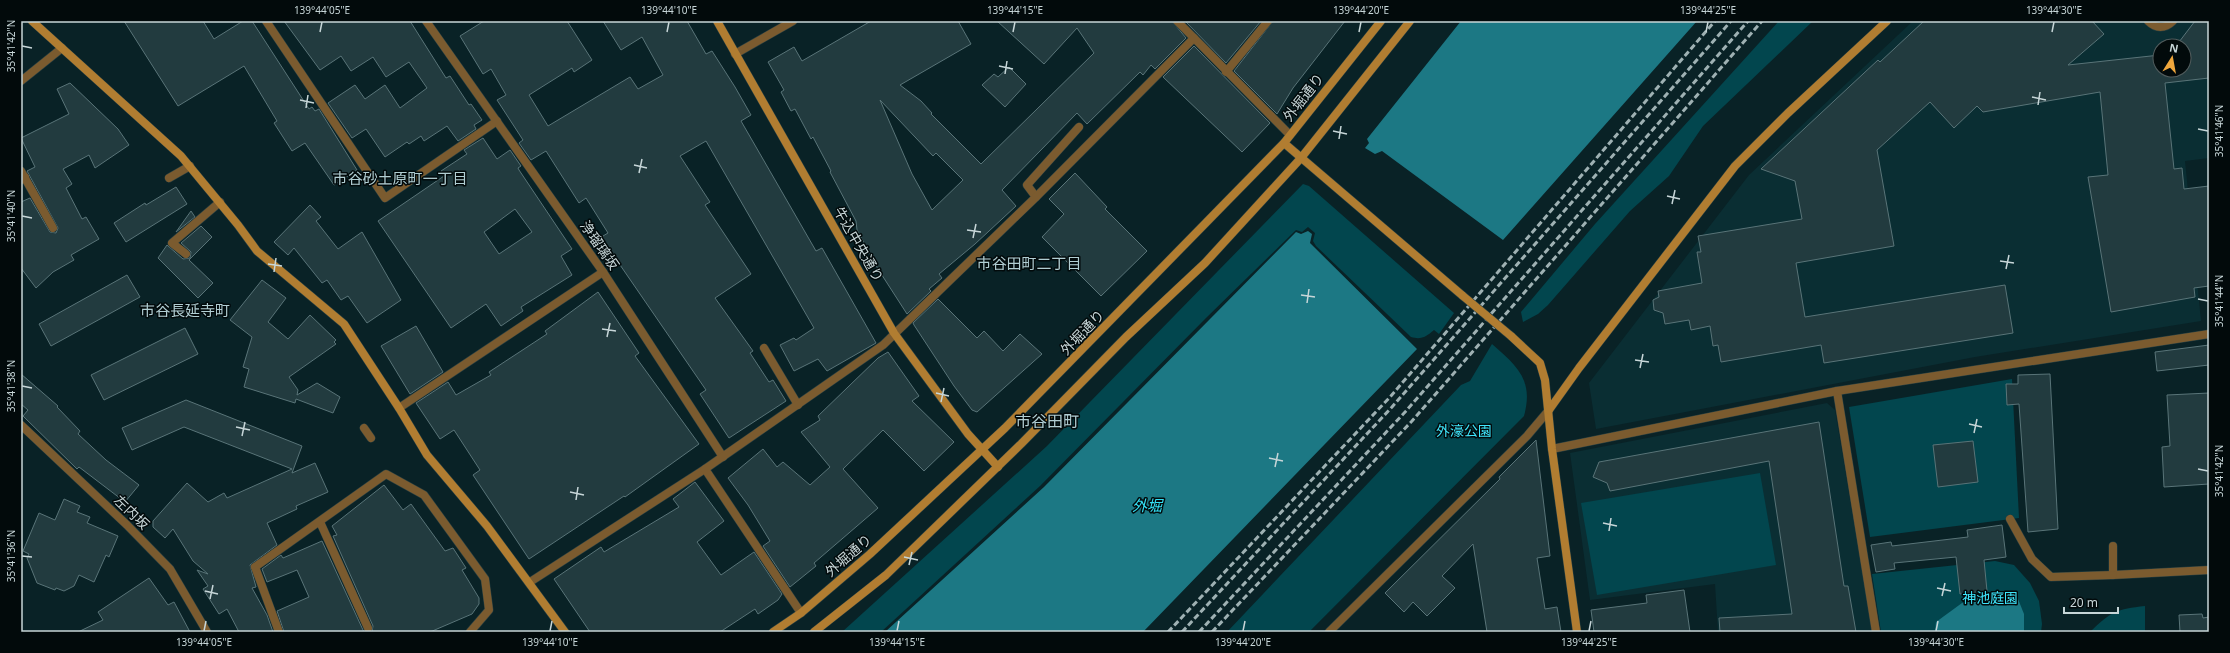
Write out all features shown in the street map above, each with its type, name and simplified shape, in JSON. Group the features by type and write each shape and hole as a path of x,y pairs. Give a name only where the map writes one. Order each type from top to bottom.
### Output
{"street":[{"path":"32,21 181,156 220,202 256,251 344,324 399,408 427,455 487,526 530,582 565,632"},
{"path":"266,21 385,198 497,121"},
{"name":"浄瑠璃坂","path":"426,21 603,272 723,457"},
{"name":"牛込中央通り","path":"717,21 734,54 894,333 982,451 998,467"},
{"path":"734,54 793,21"},
{"path":"1177,21 1290,135"},
{"path":"1226,72 1268,21"},
{"name":"外堀通り","path":"773,632 801,613 870,554 982,451 1284,143 1380,21"},
{"path":"814,632 886,575 998,467 1126,337 1205,263 1301,158 1410,21"},
{"path":"1329,632 1526,436 1550,410 1579,368 1735,166 1788,113 1887,21"},
{"path":"2148,21 2155,27 2160,27 2173,21"},
{"path":"530,582 723,457 883,345 1036,197 1194,38"},
{"path":"21,81 62,48"},
{"path":"1036,197 1027,185 1079,127"},
{"path":"1284,143 1511,336 1540,363 1545,380 1550,410 1552,449 1577,632"},
{"path":"169,178 190,166"},
{"path":"22,176 53,228"},
{"path":"186,254 172,243 220,202"},
{"path":"399,408 603,272"},
{"path":"1552,449 1837,391 2209,334"},
{"path":"764,348 798,405"},
{"path":"1837,391 1876,632"},
{"name":"左内坂","path":"21,425 127,525 170,569 208,632"},
{"path":"364,428 371,438"},
{"path":"705,468 801,613"},
{"path":"279,632 255,567 386,474 424,495 486,579 489,610 470,632"},
{"path":"2010,519 2032,559 2051,577 2209,570"},
{"path":"320,522 368,628"},
{"path":"2113,546 2114,575"}],"shaded area":[{"path":"1913,21 2209,21 2209,158 2185,161 2201,321 1975,357 1596,429 1589,383 1749,175"},
{"path":"1827,403 1835,410 1872,632 1718,632 1715,584 1590,600 1570,453"}],"green space":[{"path":"1779,21 1813,21 1703,126 1669,176 1630,211 1548,305 1538,314 1523,322 1521,312 1595,224"},
{"path":"1303,184 1309,186 1454,313 1439,334 1434,330 1423,337 1411,337 1316,246 1313,241 1315,233 1308,227 1302,232 1296,230 1206,318 1040,486 881,632 842,632 1047,446"},
{"name":"外濠公園","path":"1492,344 1516,367 1525,383 1527,403 1524,416 1309,632 1227,632 1461,385 1470,381"},
{"path":"2012,379 2019,518 1870,537 1849,407"},
{"path":"1760,473 1776,565 1597,595 1581,503"},
{"name":"神池庭園","path":"1995,561 2014,565 2030,583 2039,601 2042,624 2041,632 1881,632 1872,574"},
{"path":"2145,606 2145,632 2090,632 2103,620 2114,613 2121,610"}],"water":[{"path":"1461,21 1697,21 1503,240 1382,151 1375,154 1365,148 1369,143 1367,139"},
{"name":"外堀","path":"1308,231 1312,234 1310,243 1417,349 1143,632 885,632 1044,487 1296,232 1301,234"},
{"path":"1991,595 2018,599 2024,614 2024,632 1935,632 1936,622 1962,603"}],"building":[{"path":"124,21 203,21 214,39 243,21 252,21 309,109 312,107 315,111 319,109 357,170 334,185 305,143 292,151 274,123 277,121 244,66 178,106"},
{"path":"284,21 410,21 446,78 450,76 469,105 471,104 482,120 474,125 476,129 458,141 447,126 424,141 421,136 409,144 407,142 385,157 366,129 352,138 328,103 355,85 365,99 385,85 400,108 427,88 409,62 386,77 373,57 351,71 341,56 320,70"},
{"path":"484,21 567,21 592,60 574,72 572,68 529,95 548,126 630,77 638,89 663,75 642,37 621,50 603,21 687,21 706,54 712,51 735,87 751,115 741,121 816,251 822,248 876,343 827,371 818,359 794,371 780,345 794,338 796,340 814,328 706,141 680,156 710,202 705,205 751,274 715,298 753,351 750,353 769,382 773,380 786,401 729,438 700,394 706,390 618,262 609,267 593,242 608,233 586,198 579,203 546,151 531,160 519,143 523,140 497,100 506,95 491,69 483,74 460,36"},
{"path":"871,21 958,21 971,44 900,85 921,101 932,113 931,114 981,164 1094,53 1077,28 1044,64 997,21 1172,21 1186,38 1155,69 1151,65 1143,75 1140,72 1087,124 1077,113 1002,190 1016,206 975,244 939,274 942,278 929,289 931,291 907,314 878,269 857,230 856,221 813,137 811,139 795,109 791,111 781,92 784,90 768,62 794,47 802,61","holes":["880,100 933,156 936,153 963,180 932,210 912,174"]},
{"path":"1185,21 1261,21 1226,63"},
{"path":"1273,21 1345,21 1293,88 1277,114 1234,71"},
{"path":"1924,21 2092,21 2104,34 2068,65 2152,56 2152,78 2192,78 2192,38 2182,38 2195,21 2209,21 2209,78 2165,83 2174,169 2182,168 2184,189 2209,186 2209,286 2194,288 2195,297 2111,312 2088,177 2108,175 2100,92 1983,112 1977,106 1954,128 1930,102 1877,150 1894,246 1796,263 1805,317 2005,285 2013,333 1824,363 1821,345 1721,362 1718,345 1713,346 1710,326 1691,330 1689,320 1665,324 1663,313 1654,310 1653,300 1659,297 1658,291 1702,283 1697,252 1701,252 1698,236 1802,219 1795,181 1761,169 1878,60 1880,62"},
{"path":"1194,46 1270,123 1242,152 1163,77"},
{"path":"1009,67 1026,84 1005,107 982,85 994,74 998,77"},
{"path":"70,83 118,129 129,145 95,168 89,155 63,169 72,184 66,188 82,219 86,217 99,239 71,255 74,260 53,272 36,288 21,268 21,202 30,198 50,232 56,233 58,228 27,171 35,167 21,138 69,114 57,89"},
{"path":"483,138 497,159 510,150 521,166 518,168 519,170 572,249 561,256 572,275 521,307 523,311 501,326 486,304 451,328 378,221 444,176 441,171 467,154 464,150","holes":["515,209 532,232 499,254 484,232"]},
{"path":"1075,173 1107,207 1105,209 1147,251 1101,296 1042,237 1064,214 1049,199"},
{"path":"176,187 187,204 126,242 114,223 145,203 146,205"},
{"path":"310,205 321,217 316,221 338,249 362,232 401,300 367,323 348,296 341,300 327,280 322,283 294,248 288,255 274,242"},
{"path":"191,211 195,217 176,232"},
{"path":"201,226 212,237 189,260 213,283 198,298 158,258 167,245 183,259 190,258 191,252 181,243"},
{"path":"127,275 140,297 51,346 39,324"},
{"path":"262,280 286,298 268,322 288,339 310,315 336,340 334,342 336,344 289,377 298,390 297,395 317,383 340,397 333,413 296,399 295,403 244,387 249,369 243,367 252,337 230,320"},
{"path":"598,292 639,353 635,356 699,444 625,497 624,496 529,559 473,475 480,470 454,430 440,439 416,403 448,382 456,395 491,375 489,372 547,334 545,331"},
{"path":"938,299 977,338 984,331 1003,351 1020,334 1042,354 977,412 972,410 954,386 913,323"},
{"path":"416,326 443,372 410,394 381,346"},
{"path":"185,328 198,354 104,400 91,375"},
{"path":"2209,345 2209,365 2157,371 2155,352"},
{"path":"888,352 919,396 912,401 954,442 924,471 883,430 843,469 878,508 814,563 816,566 790,587 763,546 770,541 748,505 728,478 763,449 777,467 783,462 810,485 830,467 801,432 820,420 818,416 878,358"},
{"path":"21,374 58,406 57,407 80,431 78,434 106,460 139,485 125,502 79,467 77,469 23,416 28,410 21,404"},
{"path":"2050,374 2058,529 2028,532 2019,404 2007,405 2006,384 2018,384 2018,375"},
{"path":"2209,393 2209,484 2164,487 2162,447 2170,446 2167,395"},
{"path":"186,400 302,446 292,473 315,463 328,492 296,506 297,509 267,523 277,545 250,565 256,587 252,588 267,615 273,632 239,632 227,609 219,614 203,589 208,586 197,570 208,574 193,561 173,529 165,538 153,527 153,521 187,483 208,502 224,493 227,498 292,469 184,427 132,450 122,428"},
{"path":"1819,422 1844,586 1848,586 1856,632 1720,632 1719,618 1792,614 1769,461 1610,491 1607,483 1593,477 1599,462"},
{"path":"1536,440 1550,556 1537,558 1545,609 1557,607 1561,632 1487,632 1473,544 1442,576 1455,588 1427,616 1413,602 1404,612 1385,593 1500,479 1499,477"},
{"path":"1973,441 1978,482 1938,487 1933,445"},
{"path":"695,482 724,521 697,542 721,575 754,552 782,594 778,600 758,614 755,609 720,632 590,632 554,579 601,547 604,552 679,507 673,499"},
{"path":"384,485 403,510 411,504 445,551 453,548 466,568 462,570 479,598 479,604 472,614 430,632 372,632 373,626 333,536 337,535 332,526"},
{"path":"64,499 80,506 77,512 90,517 87,523 118,536 109,557 106,555 94,582 79,575 74,586 64,591 56,588 55,590 37,583 27,558 29,554 23,551 39,513 55,520"},
{"path":"2002,525 2006,557 1984,560 1987,591 1960,594 1956,557 1894,563 1895,569 1876,572 1871,545 1891,542 1892,546 1968,537 1967,530"},
{"path":"322,541 364,632 284,632 277,611 309,597 297,570 267,582 262,569 281,555 283,558"},
{"path":"149,578 168,605 174,602 190,632 78,632 103,620 98,612"},
{"path":"1684,590 1690,632 1594,632 1591,610 1647,603 1646,595"},
{"path":"2202,614 2203,618 2209,617 2209,632 2180,632 2179,615"}],"railway":[{"path":"1168,632 1390,397 1715,21"},
{"path":"1182,632 1392,407 1731,21"},
{"path":"1199,632 1406,411 1748,21"},
{"path":"1212,632 1412,421 1762,21"}],"district":[{"name":"市谷砂土原町一丁目","path":"400,178"},
{"name":"市谷田町二丁目","path":"1029,263"},
{"name":"市谷長延寺町","path":"185,310"},
{"name":"市谷田町","path":"1047,421"}]}
